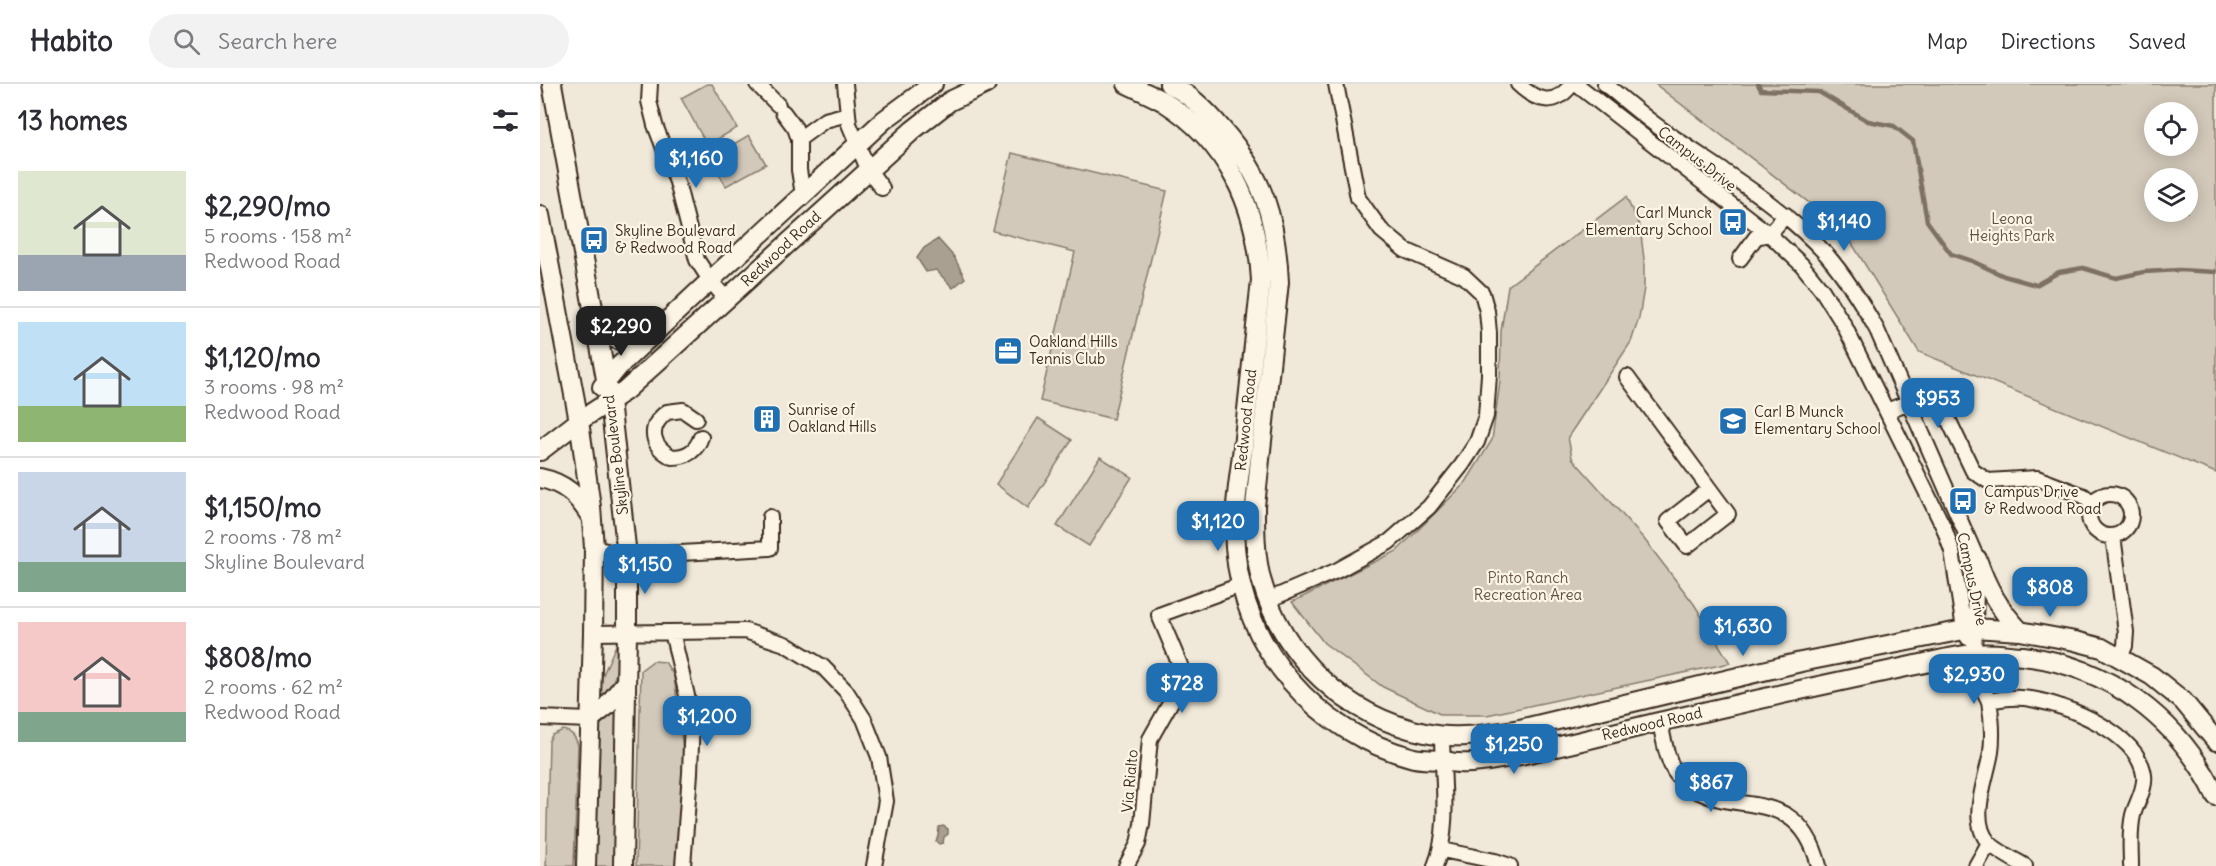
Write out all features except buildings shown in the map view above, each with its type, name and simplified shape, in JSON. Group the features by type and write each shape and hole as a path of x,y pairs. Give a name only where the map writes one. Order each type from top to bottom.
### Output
{"main road":[{"name":"Skyline Boulevard","path":"552,84 607,380 627,556 622,866"},
{"name":"Redwood Road","path":"579,421 607,380 710,280 884,120 933,84"},
{"name":"Redwood Road","path":"540,451 579,421 625,391 912,130 950,101 986,84"},
{"name":"Redwood Road","path":"1126,84 1163,102 1192,123 1218,151 1238,182 1251,215 1259,252 1261,280 1237,502 1235,546 1241,585 1246,605 1266,649 1288,679 1310,703 1347,730 1369,742 1416,758 1461,764 1537,752 1660,722 1974,654 1998,654 2033,657 2068,665 2103,678 2137,698 2188,748 2216,796"},
{"name":"Redwood Road","path":"1169,84 1205,109 1234,142 1255,174 1269,210 1277,246 1279,282 1255,506 1255,542 1261,578 1268,600 1285,635 1312,671 1342,697 1377,717 1426,734 1477,735 1520,729 1801,662 1969,628 2020,631 2075,640 2102,648 2152,676 2183,701 2216,741"},
{"name":"Skyline Boulevard","path":"540,215 579,421 594,548 586,866"},
{"path":"595,321 604,333 618,342 635,340 656,332"},
{"path":"540,478 556,482 570,490 580,500 591,519"},
{"path":"1977,559 1984,580 1998,606 2020,631"},
{"path":"589,720 607,706 625,683"}],"street":[{"path":"650,84 650,101 656,124 677,182 697,260 726,299"},
{"path":"757,84 781,108 795,128 799,139 799,170 803,195"},
{"path":"845,84 849,124 868,169 882,188"},
{"path":"1268,600 1338,570 1389,542 1429,507 1462,465 1477,442 1486,416 1489,333 1487,311 1482,293 1464,276 1405,250 1381,230 1358,198 1336,84"},
{"path":"1518,84 1536,98 1546,100 1563,95 1574,84"},
{"name":"Campus Drive","path":"1574,84 1769,234 1802,265 1822,290 1844,325 1944,528 1952,551 1980,683 1989,701 1992,724 1991,752 1978,810 1981,825 1989,843"},
{"name":"Campus Drive","path":"1605,84 1667,133 1786,215 1847,280 1877,330 1977,559 1969,628"},
{"path":"799,139 825,120 848,114"},
{"path":"1740,259 1756,237 1769,234 1786,215"},
{"path":"1627,377 1710,489"},
{"path":"1887,411 1909,402 1937,396 1973,471 1988,481 2037,478 2084,496 2093,503"},
{"path":"696,419 683,410 667,412 656,423 654,438 658,447 672,457 688,455 694,450 700,437"},
{"path":"2102,495 2121,496 2132,511 2130,523 2122,533 2113,536 2100,534 2091,525 2090,511 2093,503 2102,495"},
{"path":"594,548 627,556 771,548 770,517"},
{"path":"2113,536 2126,632 2125,646 2120,657"},
{"name":"Via Rialto","path":"1126,866 1138,844 1150,739 1181,684 1180,665 1159,615 1241,585"},
{"path":"593,633 745,631 785,644 823,667 846,691 864,719 879,757 886,801 874,866"},
{"path":"672,632 692,717 683,866"},
{"path":"1989,701 2003,698 2030,699 2068,710 2097,722 2133,750 2144,777 2133,815 2130,837 2131,866"},
{"path":"540,718 589,720"},
{"path":"1660,722 1665,746 1675,773 1695,791 1718,798 1771,807 1791,818 1805,832 1814,848 1818,866"},
{"path":"1435,866 1442,850 1444,786 1442,735"},
{"path":"1976,866 1989,843 2025,866"},
{"path":"1442,850 1510,866"}],"green space":[{"path":"707,84 712,84 737,128 707,145 681,98"},
{"name":"Leona Heights Park","path":"1655,84 2216,84 2216,473 1919,352 1843,229"},
{"path":"749,135 766,164 726,186 710,158"},
{"path":"1012,153 1167,191 1113,419 1040,401 1075,252 993,231"},
{"name":"Pinto Ranch Recreation Area","path":"1626,197 1640,227 1644,259 1644,288 1639,318 1631,342 1568,437 1572,458 1644,539 1694,604 1730,663 1487,715 1442,715 1383,687 1324,643 1292,602 1397,551 1466,482 1492,440 1500,381 1501,331 1508,286"},
{"path":"1038,418 1072,440 1028,508 996,484"},
{"path":"1100,457 1132,477 1089,546 1057,526"},
{"path":"619,644 615,675 599,702 602,677 616,645"},
{"path":"653,661 665,662 674,676 684,758 675,866 636,866 641,670"},
{"path":"618,700 615,866 596,866 599,727"},
{"path":"563,730 573,735 578,745 574,866 546,866 549,741 552,735"}],"shaded area":[{"path":"938,239 954,257 965,278 953,288 936,270 926,272 917,258 924,248"},
{"path":"943,826 948,829 948,834 944,837 943,843 939,844 936,841 939,827"}],"waterway":[{"path":"1758,84 1761,90 1819,92 1868,121 1894,126 1913,141 1927,221 1951,254 2004,276 2036,285 2059,272 2083,268 2116,278 2144,272 2179,270 2216,272"}],"place":[{"name":"Carl Munck Elementary School","path":"1733,222"},
{"name":"Skyline Boulevard & Redwood Road","path":"594,240"},
{"name":"Oakland Hills Tennis Club","path":"1008,351"},
{"name":"Sunrise of Oakland Hills","path":"767,419"},
{"name":"Carl B Munck Elementary School","path":"1733,421"},
{"name":"Campus Drive & Redwood Road","path":"1963,501"}]}
